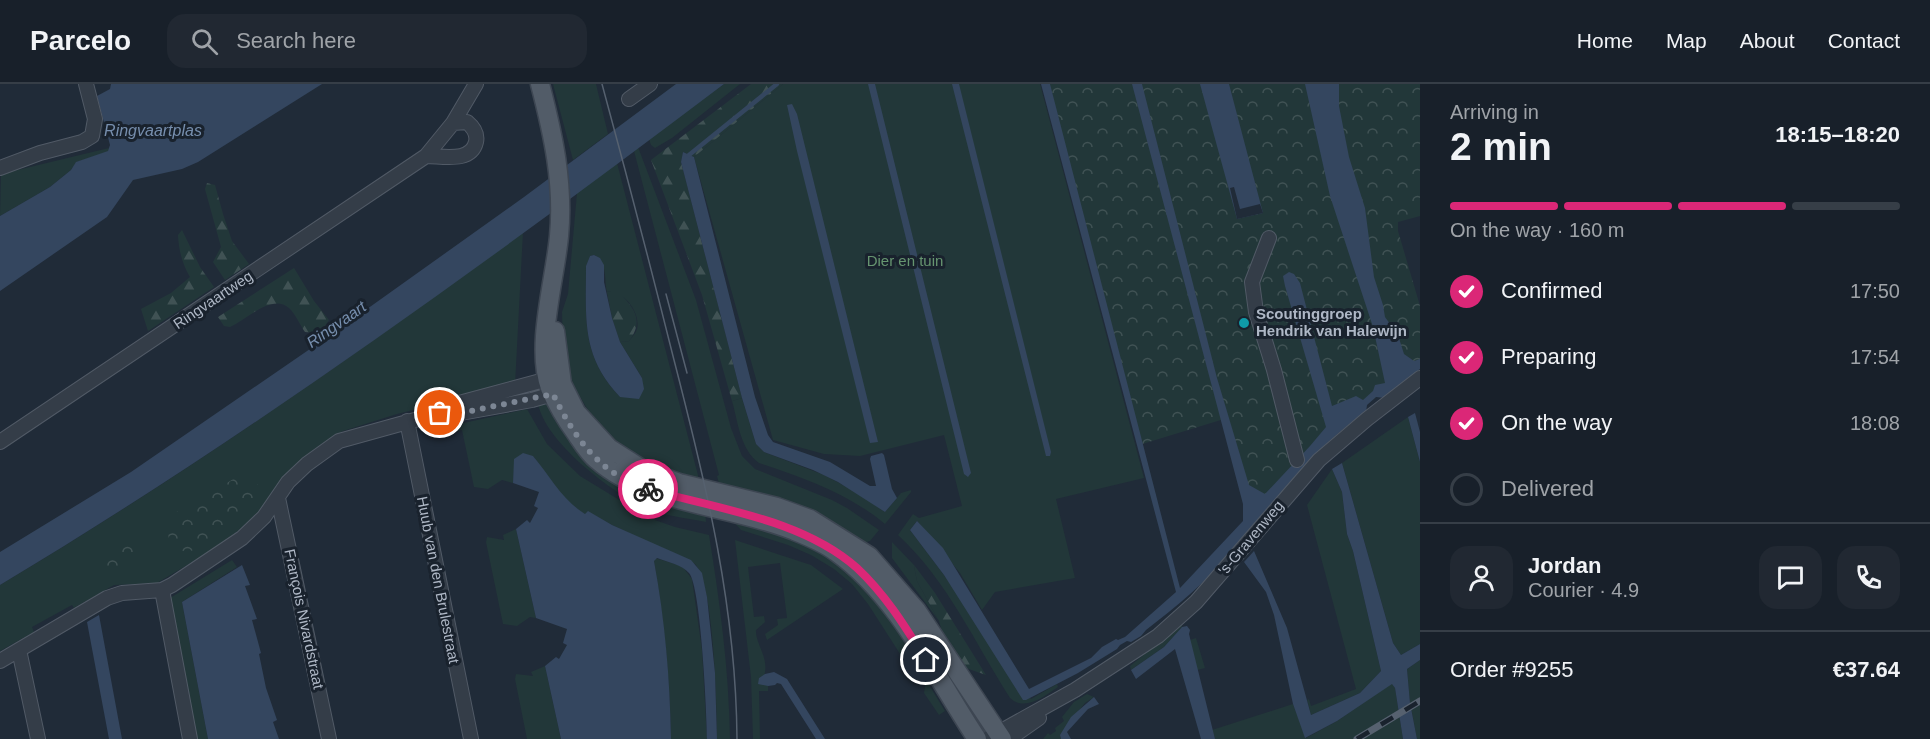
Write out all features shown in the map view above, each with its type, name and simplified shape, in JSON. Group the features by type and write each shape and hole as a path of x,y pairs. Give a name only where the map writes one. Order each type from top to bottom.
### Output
{"main road":[{"path":"540,84 561,189 559,235 544,360 566,419 595,459 636,486 756,517 791,529 834,550 878,589 901,620 977,739"},
{"path":"555,386 609,448 642,469 679,483 737,496 795,513 824,526 869,556 917,611 999,737"}],"street":[{"path":"0,168 40,153 82,142 92,136 95,119 86,84"},
{"name":"Ringvaartweg","path":"0,442 426,156 453,123 476,84"},
{"path":"629,99 650,84"},
{"path":"426,156 466,156 473,151 477,135 474,128 467,122 453,123"},
{"path":"1269,238 1252,282 1256,312 1274,370 1297,460"},
{"name":"'s-Gravenweg","path":"999,737 1158,636 1196,602 1319,460 1420,378"},
{"path":"0,661 107,598 122,592 162,590 242,538 264,517 288,482 307,464 339,441 440,413 459,403 555,386"},
{"name":"Huub van den Brulestraat","path":"407,421 471,739"},
{"name":"François Nivardstraat","path":"278,498 329,739"},
{"path":"162,590 190,739"},
{"path":"19,651 38,739"}],"green space":[{"path":"553,84 596,84 608,134 573,160"},
{"path":"724,84 740,84 672,138 655,148 651,145 649,139"},
{"path":"751,84 783,84 694,157 683,152 681,162 742,398 732,401 702,295 651,160"},
{"name":"Dier en tuin","path":"783,84 1040,84 1144,478 1056,499 1075,578 995,592 982,610 960,573 917,521 910,530 1031,699 1057,684 1058,687 1035,701 1022,703 1010,698 946,592 898,535 913,514 919,518 962,506 944,435 860,456 824,454 773,440 694,157"},
{"path":"1044,84 1420,84 1420,216 1398,222 1398,231 1420,306 1420,364 1335,428 1260,506 1247,493 1224,419 1139,445"},
{"path":"638,147 696,300 731,428 742,456 755,469 847,508 879,530 870,541 863,543 720,487 717,476 719,475 634,151"},
{"path":"109,148 108,152 77,162 50,187 0,216 1,174"},
{"path":"617,163 700,483 628,454 599,428 574,387 563,351 562,312 568,294 577,193","holes":["594,255 605,272 607,292 613,292 625,298 630,303 638,322 629,341 620,342 642,378 620,397 598,367 588,336 586,267 590,256"]},
{"path":"207,183 215,185 232,241 249,264 225,280 213,262 221,247 205,189"},
{"path":"182,230 200,267 214,287 148,331 141,309 171,293 190,277 179,246 178,235"},
{"path":"523,232 515,385 397,414 343,431 316,448 283,478 264,508 249,523 206,554 157,583 114,585 74,608 72,605 32,627 34,632 0,651 0,585 134,502 266,415"},
{"path":"294,268 314,301 329,320 322,329 316,332 305,332 289,308 282,304 259,309 230,327 224,326 218,317"},
{"path":"607,292 618,292 636,315 636,327 629,341 620,342"},
{"path":"742,398 756,444 764,452 824,475 860,494 885,512 901,493 911,490 911,492 885,524 840,495 759,463 744,443 738,426 732,401"},
{"path":"538,403 553,409 705,510 706,522 653,511 616,491 566,449 543,418"},
{"path":"527,409 547,444 580,476 649,518 709,535 723,637 730,739 717,739 710,620 701,576 695,564 588,512 586,515 577,509 563,496 533,456 515,459 513,483 502,480 488,489 474,487 462,430 452,432 450,426"},
{"path":"1408,417 1420,462 1420,644 1401,655 1393,643 1342,463"},
{"path":"1332,469 1342,492 1347,534 1381,671 1360,693 1311,715 1307,700 1309,699 1311,706 1356,689 1307,505"},
{"path":"237,477 252,478 258,485 257,498 250,509 235,525 205,546 188,551 175,547 171,543 168,532 168,525 173,514"},
{"path":"731,519 758,523 840,560 896,622 921,672 920,685 868,604 852,584 834,569 811,555 741,530"},
{"path":"516,529 536,618 530,617 517,626 503,624 486,542 487,537 504,540 503,535"},
{"path":"132,538 142,543 144,554 139,559 98,573 93,566 100,557 116,545"},
{"path":"735,540 811,565 843,589 767,640 765,634 778,625 777,619 787,618 780,563 748,567 754,617 764,616 765,622 756,630 765,663 764,676 759,678 768,686 768,691 759,691 760,739 753,739 751,677"},
{"path":"892,542 914,565 917,581 939,621 892,558"},
{"path":"655,558 682,566 692,579 702,650 707,739 671,739 666,650"},
{"path":"232,560 237,567 182,602 208,739 196,739 170,598"},
{"path":"914,565 935,593 986,675 966,668 946,645 939,621 917,581"},
{"path":"1182,624 1182,627 1164,647 1131,670 1130,666"},
{"path":"1196,638 1205,668 1197,670 1190,640"},
{"path":"1420,660 1420,739 1417,739 1410,703 1407,669"},
{"path":"545,666 561,739 527,739 515,679 516,674 533,676 531,672"},
{"path":"926,680 945,711 939,715 924,693"},
{"path":"1392,683 1395,688 1403,739 1215,739 1212,730 1293,704 1306,738 1337,721"},
{"path":"1087,694 1094,697 1085,703 1060,735 1061,739 1043,739 1048,733 1050,735 1056,731 1055,728 1064,721 1062,717 1074,702"}],"water":[{"name":"Ringvaartplas","path":"111,84 322,84 198,162 182,169 133,180 107,217 0,291 0,216 50,187 71,170 76,162 108,151 110,145 97,96 110,89"},
{"path":"676,84 724,84 547,216 278,407 94,527 0,585 0,552 131,472 339,329 524,197"},
{"path":"868,84 875,84 971,473 968,477 964,474"},
{"path":"952,84 959,84 1051,452 1050,456 1046,456"},
{"path":"1041,84 1050,84 1180,588 1243,521 1243,504 1132,84 1142,84 1217,378 1249,485 1265,494 1326,427 1283,276 1289,272 1294,274 1300,283 1332,406 1356,396 1363,400 1373,391 1375,385 1385,383 1373,327 1330,196 1305,84 1339,84 1339,106 1349,157 1365,208 1374,277 1385,317 1398,335 1404,354 1414,361 1420,359 1420,369 1385,398 1376,397 1367,405 1366,412 1310,460 1211,575 1141,636 1120,645 1078,673 1023,700 944,575 910,530 917,521 943,548 1029,689 1091,658 1102,647 1116,639 1125,637 1176,592"},
{"path":"1200,84 1229,84 1263,213 1237,219"},
{"path":"792,104 797,114 878,442 870,443 797,151 787,105"},
{"path":"683,152 694,157 755,397 768,435 773,442 830,462 870,486 876,486 871,456 882,453 892,489 897,498 885,512 838,482 764,452 756,444 681,162"},
{"path":"590,256 600,258 604,265 604,282 620,342 642,378 644,389 639,399 620,397 607,382 592,352 586,320 586,266"},
{"path":"1415,413 1420,432 1420,462 1408,417"},
{"path":"523,453 533,456 563,495 585,514 588,511 612,525 691,560 702,573 707,597 715,673 717,739 707,739 702,652 693,583 686,570 657,558 654,561 666,650 671,739 561,739 545,666 556,657 559,659 567,645 563,643 567,629 536,618 516,529 527,520 530,523 538,508 534,506 539,492 513,483 514,459"},
{"path":"1342,463 1393,643 1401,655 1420,644 1420,660 1407,669 1410,703 1417,739 1403,739 1395,688 1392,684 1337,721 1305,738 1293,704 1274,615 1266,592 1244,562 1254,551 1287,628 1311,715 1360,693 1381,671 1347,534 1342,492 1332,469"},
{"path":"242,565 250,585 245,586 257,619 252,620 261,653 259,654 266,688 277,720 273,722 279,739 208,739 182,602"},
{"path":"99,615 122,739 109,739 87,622"},
{"path":"1187,626 1190,630 1189,634 1215,739 1201,739 1175,649 1136,679 1131,670 1164,647 1182,627"},
{"path":"774,672 787,679 825,739 816,739 781,684 768,686 758,684 759,678"},
{"path":"1094,697 1099,704 1088,709 1067,732 1071,739 1061,739 1060,735 1071,717"}],"pier":[{"path":"1234,187 1240,209 1260,204 1263,213 1237,219 1230,188"}],"waterway":[{"path":"689,155 777,84"}],"tram line":[{"path":"602,84 657,291 718,548 731,642 737,739"},
{"path":"666,294 687,373"}],"railway":[{"path":"1357,739 1420,701"}],"way so far":[{"path":"440,413 461,413 553,394 566,419 595,459 636,486 648,489"}],"place":[{"name":"Scoutinggroep Hendrik van Halewijn","path":"1244,323"}],"route":[{"path":"648,489 756,517 809,537 834,550 878,589 926,660"}],"water label":[{"name":"Ringvaart","path":"336,324"}]}
